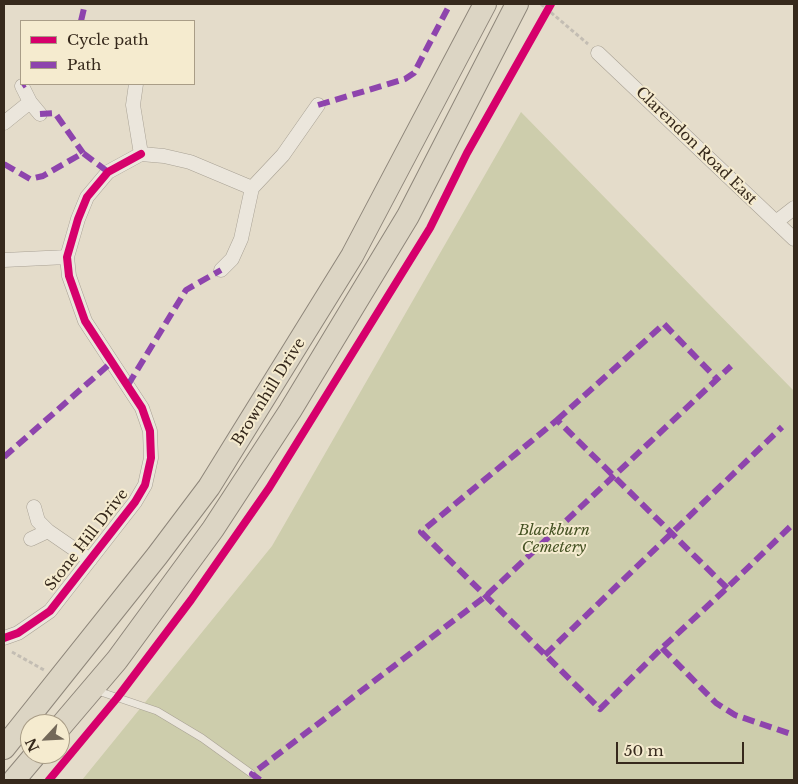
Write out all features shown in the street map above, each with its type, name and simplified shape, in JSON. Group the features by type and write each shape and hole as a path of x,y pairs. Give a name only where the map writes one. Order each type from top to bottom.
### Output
{"highway":[{"name":"Brownhill Drive","path":"4,748 157,556 209,487 352,256 485,4"},
{"name":"Brownhill Drive","path":"70,715 93,689 214,529 290,411 408,216 517,4"},
{"path":"14,780 28,764"}],"street":[{"name":"Clarendon Road East","path":"598,53 794,239"},
{"path":"136,85 133,105 141,154 164,156 190,162 252,188"},
{"path":"22,86 30,102 40,114"},
{"path":"4,123 30,102"},
{"path":"221,270 232,259 241,239 252,188 283,155 318,105"},
{"name":"Stone Hill Drive","path":"4,638 18,633 50,610 135,502 145,485 151,458 150,431 142,408 85,321 69,276 67,257 76,226 88,196 108,172 141,154"},
{"path":"776,222 794,208"},
{"path":"4,260 67,257"},
{"name":"Stone Hill Drive","path":"34,507 38,521 48,531 90,560"},
{"path":"31,539 48,531"}],"lane":[{"path":"93,689 157,711 202,738 252,774"}],"path":[{"path":"541,4 549,7 598,53"},
{"path":"543,18 549,7"}],"green space":[{"name":"Blackburn Cemetery","path":"521,112 794,391 794,780 82,780 272,546"}],"marked path":[{"path":"81,20 85,4"},
{"path":"318,105 405,79 414,73 450,4"},
{"path":"40,114 55,113 83,153"},
{"path":"4,164 30,179 43,176 83,153 108,172"},
{"path":"128,385 186,290 221,270"},
{"path":"557,420 664,324 717,379"},
{"path":"4,457 113,361"},
{"path":"260,780 252,774 486,596 731,366"},
{"path":"727,588 557,420 421,532 600,709 662,648 727,588 794,523"},
{"path":"545,655 782,427"},
{"path":"662,648 716,703 735,715 794,735"}],"cycle path":[{"path":"49,780 117,698 191,600 269,488 430,228 467,153 551,4"},
{"path":"4,638 18,633 50,611 135,502 145,485 151,458 150,431 142,408 85,321 69,276 67,257 78,219 87,197 108,172 141,154"}]}
